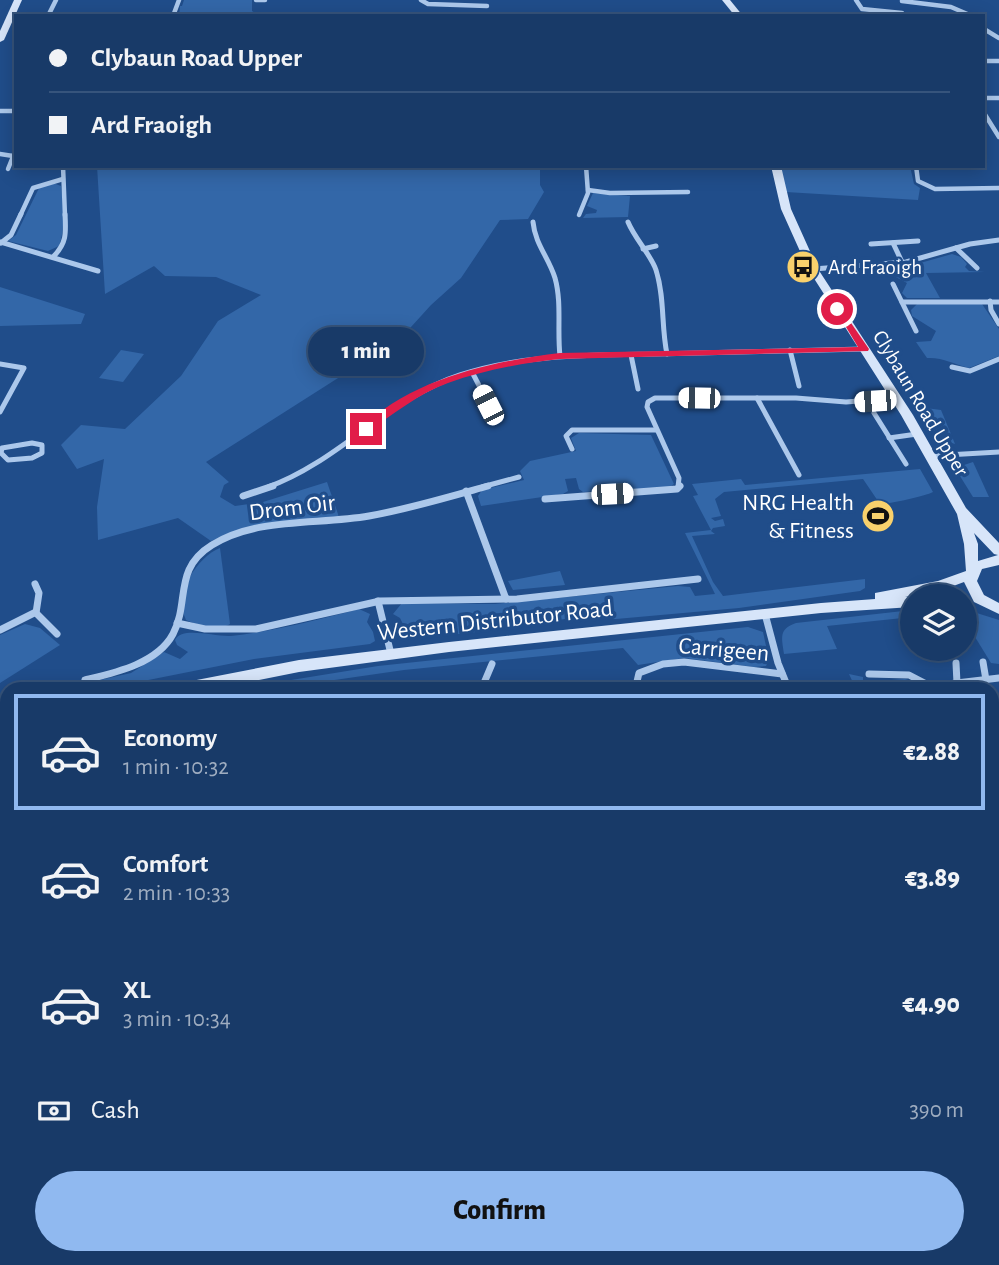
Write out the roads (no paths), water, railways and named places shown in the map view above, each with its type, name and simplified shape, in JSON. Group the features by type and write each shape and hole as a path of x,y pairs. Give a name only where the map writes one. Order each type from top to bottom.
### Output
{"street":[{"path":"256,0 265,0"},
{"path":"421,0 428,4 476,3 488,6"},
{"path":"726,0 737,14"},
{"path":"856,0 862,9 902,14 902,1 951,7 967,14"},
{"path":"0,40 11,25"},
{"path":"985,114 999,137"},
{"path":"0,154 14,152 8,169"},
{"path":"53,257 62,248 66,238 63,168"},
{"path":"579,215 588,190 586,168"},
{"name":"Clybaun Road Upper","path":"776,168 786,209 813,270 896,398 961,511 971,544 971,573"},
{"path":"916,168 918,181 931,189 999,188"},
{"path":"0,242 10,234 33,188 63,179"},
{"path":"588,190 688,192"},
{"path":"533,222 537,247 556,280 560,312 560,356"},
{"path":"628,222 635,239 652,260 659,282 664,314 663,338 667,354"},
{"path":"813,270 902,262 999,240"},
{"path":"871,244 918,241"},
{"path":"0,242 98,271"},
{"path":"893,243 902,262"},
{"path":"643,249 656,246"},
{"path":"956,248 977,268"},
{"path":"893,284 916,331"},
{"path":"990,301 991,310 999,324"},
{"path":"902,302 999,302"},
{"path":"243,496 294,478 411,398 443,381 515,361 560,356 864,349"},
{"path":"790,350 799,386"},
{"path":"631,355 638,388"},
{"path":"952,367 959,371 969,371 999,359"},
{"path":"0,364 24,368 0,412"},
{"path":"472,372 495,416"},
{"path":"545,499 677,489 680,482 647,407 648,402 655,398 796,398 846,402 896,398"},
{"path":"757,398 799,475"},
{"path":"874,413 906,464"},
{"path":"572,449 566,434 572,430 656,430"},
{"path":"890,438 917,434"},
{"path":"32,443 42,445 42,453 32,458 8,460 1,453 1,447 32,443"},
{"path":"929,456 999,452"},
{"name":"Drom Oir","path":"177,623 180,588 186,574 200,555 220,540 265,529 372,516 519,477"},
{"path":"466,491 506,599"},
{"name":"Clybaun Road Upper","path":"961,511 999,551"},
{"name":"Western Distributor Road","path":"821,608 918,591 971,573 981,564 999,560"},
{"path":"971,573 974,593 993,607"},
{"path":"85,680 141,662 170,639 177,623 206,631 236,631 272,626 378,601 506,599 698,579"},
{"path":"35,584 39,593 36,612"},
{"path":"378,601 391,654"},
{"name":"Western Distributor Road","path":"217,682 299,666 391,654 821,608 900,604"},
{"path":"0,630 36,612"},
{"path":"36,612 57,634"},
{"name":"Carrigeen","path":"765,614 786,682"},
{"name":"Carrigeen","path":"637,682 639,673 673,662 782,674"},
{"path":"983,662 986,680"},
{"path":"956,663 957,682"},
{"path":"484,682 492,664"},
{"path":"869,674 909,675 922,682"},
{"path":"967,682 999,678"}],"place":[{"name":"Ard Fraoigh","path":"803,267"},
{"name":"NRG Health & Fitness","path":"878,516"}]}
